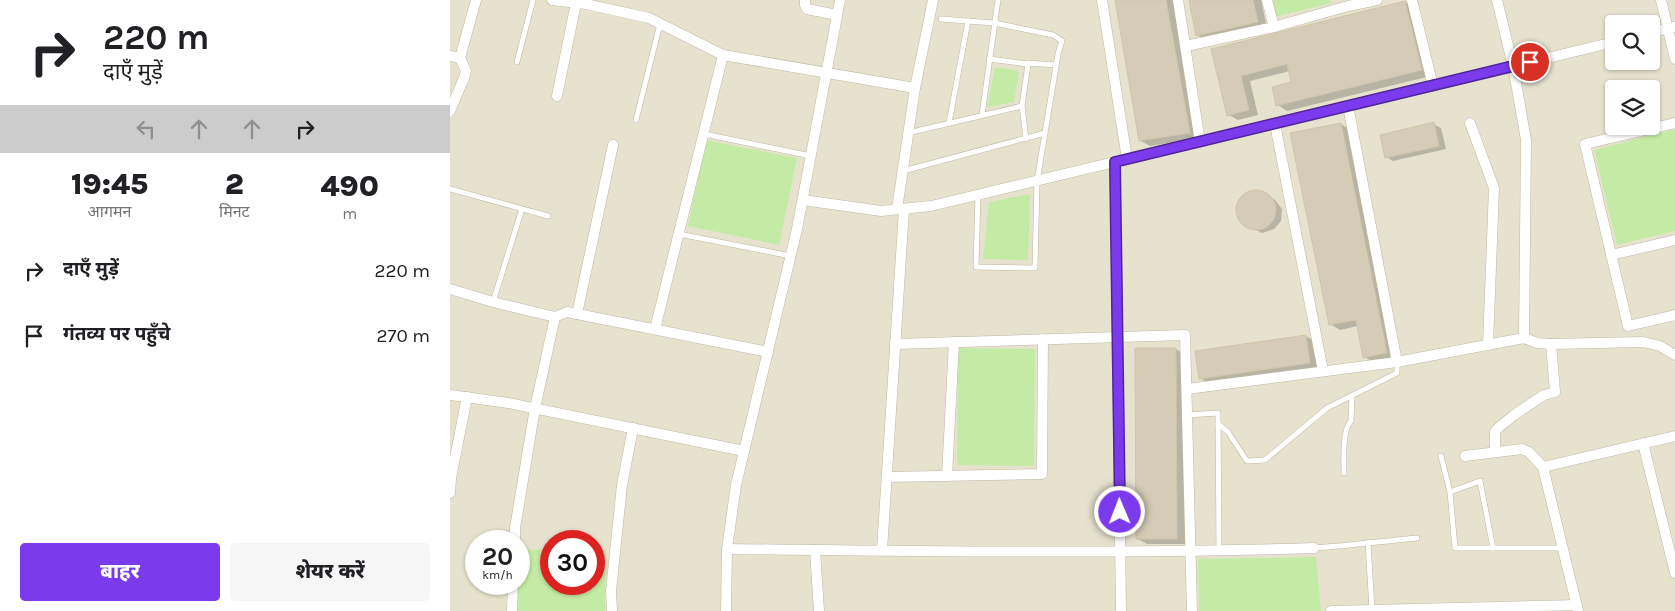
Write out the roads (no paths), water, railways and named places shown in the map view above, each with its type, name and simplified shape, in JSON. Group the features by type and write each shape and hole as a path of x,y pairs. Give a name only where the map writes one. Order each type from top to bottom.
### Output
{"street":[{"path":"450,111 466,71 455,57 476,0"},
{"path":"552,0 649,18 723,55 915,88"},
{"path":"805,0 807,8 837,15"},
{"path":"726,611 727,549 736,484 791,256 840,0"},
{"path":"882,550 896,344 903,171 915,88 933,0"},
{"path":"1102,0 1127,159"},
{"path":"1178,0 1200,142"},
{"path":"1267,0 1274,27"},
{"path":"1186,46 1274,27 1347,3 1377,0"},
{"path":"1412,0 1432,86"},
{"path":"1497,0 1513,66 1526,140 1524,338"},
{"path":"1661,0 1672,27 1675,59"},
{"path":"557,96 576,3"},
{"path":"803,200 882,211 931,206 1605,44"},
{"path":"655,329 723,55"},
{"path":"1348,106 1397,362"},
{"path":"1470,123 1494,188 1488,345"},
{"path":"1675,123 1585,144 1628,326 1675,315"},
{"path":"1275,124 1323,371"},
{"path":"577,314 613,145"},
{"path":"1115,162 1122,611"},
{"path":"1611,255 1675,240"},
{"path":"450,289 555,317 567,312 768,352"},
{"path":"515,530 535,408 555,317"},
{"path":"896,344 1185,335 1192,611"},
{"path":"1187,389 1397,362 1524,338 1537,343 1551,344 1643,342 1660,346 1675,355"},
{"path":"887,477 1042,474 1043,339"},
{"path":"948,476 954,342"},
{"path":"1494,452 1495,432 1497,429 1544,395 1554,392 1551,344"},
{"path":"450,395 535,408 744,451"},
{"path":"450,493 450,478 467,397"},
{"path":"612,611 611,590 622,485 633,428"},
{"path":"1543,467 1675,436"},
{"path":"1643,443 1671,536 1675,573"},
{"path":"1331,611 1577,608 1543,467 1525,450 1465,456"},
{"path":"727,549 1120,551 1314,548"},
{"path":"815,550 819,611"},
{"path":"512,611 513,595"}],"lane":[{"path":"516,62 533,0"},
{"path":"982,115 998,0"},
{"path":"941,19 994,23 1052,34 1062,41 1056,65 1037,181 1035,268 976,267 978,195"},
{"path":"949,123 968,21"},
{"path":"636,120 660,24"},
{"path":"989,59 1056,65"},
{"path":"1023,63 1028,64 1022,106 1026,139"},
{"path":"908,133 1022,106"},
{"path":"704,134 811,156"},
{"path":"903,171 1045,134"},
{"path":"450,189 548,216"},
{"path":"493,302 522,209"},
{"path":"679,234 791,256"},
{"path":"1218,424 1228,432 1247,461 1265,460 1327,408 1397,373 1397,362"},
{"path":"1344,473 1344,445 1348,424 1351,421 1352,396"},
{"path":"1187,415 1218,413 1219,550"},
{"path":"1441,456 1450,492 1455,548 1563,548"},
{"path":"1450,492 1480,481 1493,548"},
{"path":"1314,548 1417,538"},
{"path":"1368,542 1372,610"}]}
